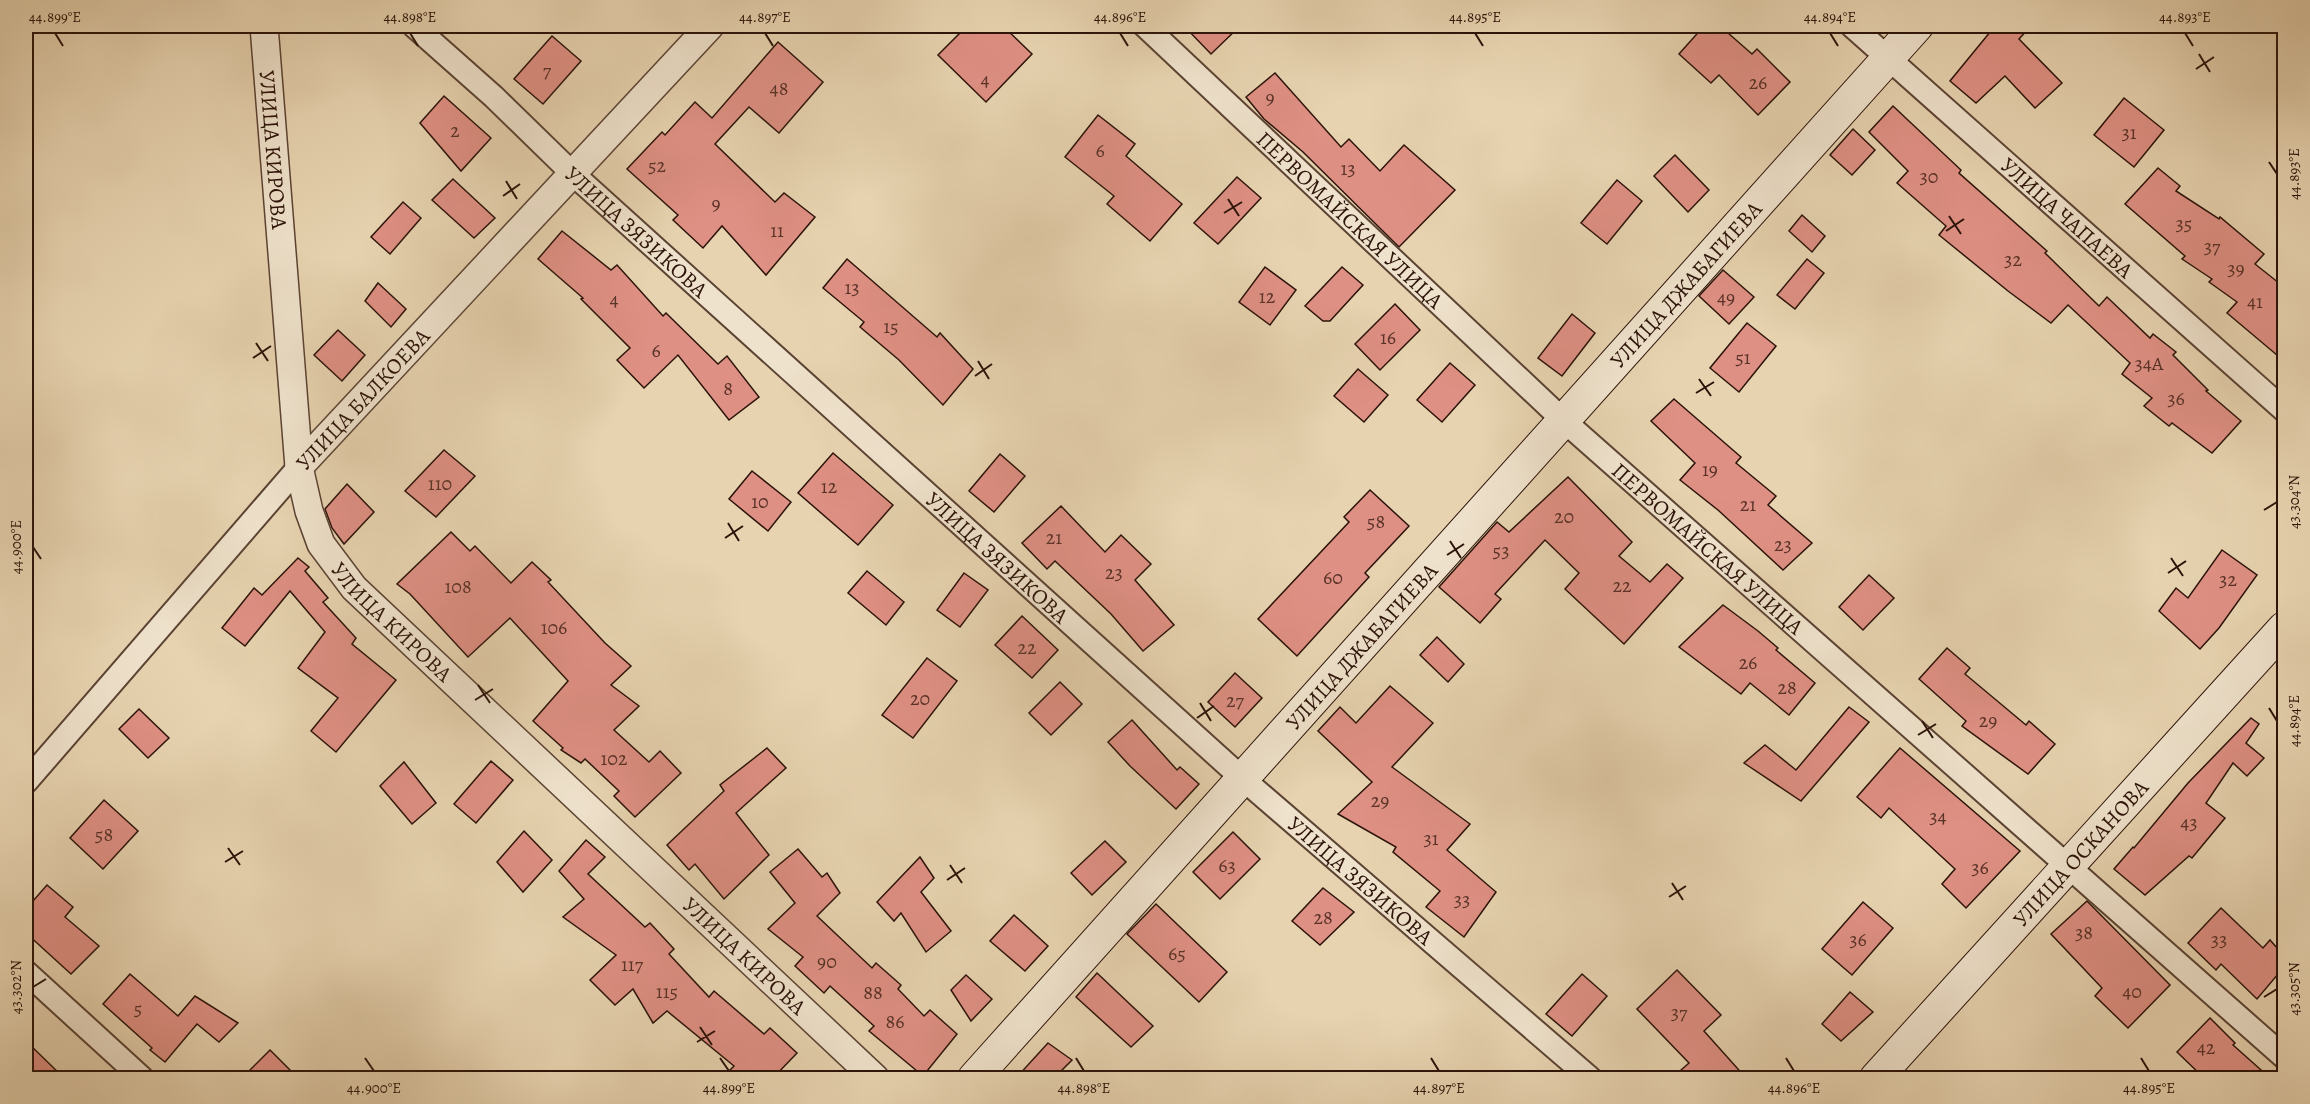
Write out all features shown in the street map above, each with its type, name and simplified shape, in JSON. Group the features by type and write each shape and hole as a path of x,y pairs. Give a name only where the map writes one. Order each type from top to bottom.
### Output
{"main road":[{"name":"УЛИЦА ДЖАБАГИЕВА","path":"974,1078 1917,26"},
{"name":"УЛИЦА ОСКАНОВА","path":"1876,1078 2284,628"}],"street":[{"name":"УЛИЦА КИРОВА","path":"264,26 299,467 309,511 321,544 354,588 875,1078"},
{"name":"УЛИЦА ЗЯЗИКОВА","path":"414,26 494,97 572,173 1243,779 1590,1078"},
{"name":"УЛИЦА БАЛКОЕВА","path":"26,782 299,467 710,26"},
{"name":"ПЕРВОМАЙСКАЯ УЛИЦА","path":"1145,26 1563,420 2284,1057"},
{"name":"УЛИЦА ЧАПАЕВА","path":"1851,26 2284,410"},
{"path":"26,972 142,1078"}],"building":[{"path":"967,26 1003,26 1032,54 986,102 938,55"},
{"path":"1184,26 1240,26 1211,54"},
{"path":"1704,26 1720,26 1752,54 1757,49 1790,82 1758,115 1719,75 1711,83 1679,54"},
{"path":"1995,26 2031,26 2019,39 2062,83 2035,108 2005,76 1976,103 1950,81"},
{"path":"552,36 581,61 543,104 514,79"},
{"path":"778,42 823,82 779,133 749,107 715,144 775,202 784,193 815,217 766,275 722,226 703,248 673,220 678,215 627,169 662,132 665,135 695,102 712,118"},
{"path":"1275,73 1341,147 1349,139 1380,171 1404,145 1455,190 1399,247 1303,152 1264,119 1246,97"},
{"path":"444,96 491,138 461,171 420,123"},
{"path":"2124,98 2164,130 2134,167 2094,135"},
{"path":"1893,106 1961,170 1959,173 2047,251 2045,253 2099,306 2107,297 2150,338 2153,334 2176,352 2173,355 2208,390 2206,391 2241,421 2212,453 2172,423 2169,426 2144,406 2152,398 2122,374 2130,363 2068,305 2051,323 1939,235 1946,226 1897,183 1908,171 1869,132"},
{"path":"1098,115 1135,144 1126,156 1182,204 1150,241 1107,204 1114,196 1065,157"},
{"path":"1853,129 1875,150 1852,175 1830,155"},
{"path":"1675,155 1709,190 1688,212 1654,176"},
{"path":"2158,168 2180,186 2176,191 2219,219 2220,217 2264,254 2255,264 2284,287 2284,361 2227,313 2237,302 2209,282 2212,279 2182,259 2185,256 2125,204"},
{"path":"1237,177 1261,198 1218,244 1194,223"},
{"path":"453,179 495,218 474,238 432,200"},
{"path":"1617,180 1642,201 1607,244 1581,223"},
{"path":"403,202 421,218 390,254 371,237"},
{"path":"1802,215 1825,236 1812,252 1789,231"},
{"path":"562,231 611,270 617,265 663,316 666,313 718,364 727,356 759,397 729,420 678,355 644,388 617,360 630,348 581,299 583,298 538,259"},
{"path":"847,259 937,337 940,333 973,369 943,405 899,360 860,327 864,322 823,288"},
{"path":"1807,259 1824,273 1795,309 1777,295"},
{"path":"1265,267 1296,290 1270,325 1239,302"},
{"path":"1342,267 1363,285 1330,321 1323,321 1305,306"},
{"path":"1723,270 1754,297 1729,324 1699,296"},
{"path":"378,283 406,309 391,327 365,301"},
{"path":"1395,304 1420,330 1380,370 1355,344"},
{"path":"1572,314 1595,333 1562,376 1538,358"},
{"path":"1747,323 1776,346 1739,392 1710,368"},
{"path":"338,330 365,355 342,381 314,355"},
{"path":"1450,363 1475,385 1442,422 1417,400"},
{"path":"1358,369 1388,395 1364,422 1334,396"},
{"path":"1674,399 1741,457 1736,463 1776,496 1768,505 1812,543 1783,570 1718,510 1680,480 1695,463 1651,421"},
{"path":"444,450 475,476 436,517 405,491"},
{"path":"833,453 893,505 858,545 798,493"},
{"path":"1000,454 1025,476 994,512 969,491"},
{"path":"752,471 791,502 768,531 729,499"},
{"path":"1568,477 1632,542 1619,556 1650,582 1667,564 1683,578 1624,644 1565,589 1579,573 1545,540 1495,594 1501,599 1480,623 1439,587 1497,522 1509,532"},
{"path":"347,484 374,512 344,544 332,528 325,509"},
{"path":"1370,490 1409,526 1365,573 1369,577 1297,656 1258,619 1349,522 1344,517"},
{"path":"1061,506 1105,552 1121,535 1151,564 1135,580 1174,625 1143,651 1111,614 1055,561 1047,569 1022,543"},
{"path":"451,532 470,551 475,546 511,583 532,562 551,580 548,582 605,643 631,666 611,685 639,706 614,730 649,762 660,751 681,773 635,817 614,796 619,791 585,759 581,763 561,750 563,748 533,721 568,681 510,618 468,657 410,594 397,584"},
{"path":"2222,550 2257,575 2219,628 2200,649 2159,611 2176,588 2188,598"},
{"path":"298,558 309,567 305,571 328,598 323,602 356,638 352,644 396,680 336,752 311,731 338,698 298,668 325,632 290,591 245,646 222,628 254,588 262,595"},
{"path":"867,571 904,602 886,625 848,593"},
{"path":"964,573 988,590 960,627 937,610"},
{"path":"1869,575 1894,598 1863,630 1839,607"},
{"path":"1723,605 1758,631 1778,648 1776,650 1815,683 1789,715 1750,683 1741,694 1679,647"},
{"path":"1022,616 1058,650 1032,678 995,645"},
{"path":"1437,637 1464,664 1448,682 1420,655"},
{"path":"1947,648 1970,668 1965,674 2026,725 2029,721 2055,744 2028,774 1962,726 1966,721 1919,679"},
{"path":"927,658 957,681 913,738 882,715"},
{"path":"1235,673 1262,698 1235,727 1208,702"},
{"path":"1060,682 1082,704 1051,735 1029,713"},
{"path":"1390,686 1433,723 1392,767 1470,824 1447,850 1496,892 1464,937 1426,907 1440,891 1393,852 1396,847 1338,814 1372,782 1318,731 1340,707 1356,723"},
{"path":"1849,707 1869,722 1801,801 1744,763 1765,745 1796,770"},
{"path":"139,709 169,738 148,758 119,729"},
{"path":"2251,718 2259,724 2246,743 2264,758 2247,776 2233,763 2206,803 2225,818 2192,858 2189,856 2145,895 2114,869 2188,783"},
{"path":"1132,720 1177,770 1180,767 1199,784 1176,809 1108,742"},
{"path":"767,748 786,768 736,813 769,855 724,899 695,864 689,870 667,845 724,791 720,785"},
{"path":"1900,748 2020,851 1966,908 1942,884 1955,869 1889,808 1881,818 1857,797"},
{"path":"491,761 513,780 476,823 454,804"},
{"path":"404,762 436,803 412,824 380,786"},
{"path":"104,800 138,831 103,869 70,838"},
{"path":"524,831 552,860 523,892 497,862"},
{"path":"1233,832 1260,859 1220,899 1193,872"},
{"path":"586,840 605,857 588,874 645,927 650,923 674,949 669,954 709,997 714,991 764,1034 770,1028 797,1053 773,1078 722,1078 734,1066 667,1011 653,1023 633,989 615,1005 590,980 616,955 563,917 584,899 559,871"},
{"path":"1105,841 1126,862 1092,895 1071,873"},
{"path":"798,849 822,877 827,873 840,893 817,916 872,968 876,963 901,985 898,989 924,1016 930,1010 957,1034 923,1076 869,1031 874,1026 830,986 824,993 795,966 803,957 768,929 795,903 770,872"},
{"path":"920,857 934,878 921,892 951,931 926,952 901,913 894,921 877,902"},
{"path":"47,885 73,907 65,917 99,946 71,974 26,933 26,909"},
{"path":"1323,888 1354,912 1320,945 1292,921"},
{"path":"2087,901 2170,985 2128,1028 2095,996 2102,988 2051,934"},
{"path":"1863,902 1893,928 1852,975 1822,949"},
{"path":"1156,904 1227,972 1199,1002 1127,934"},
{"path":"2221,908 2263,948 2270,940 2284,956 2284,967 2257,999 2221,964 2216,970 2188,943"},
{"path":"1014,915 1048,946 1025,971 990,941"},
{"path":"1677,970 1721,1015 1704,1031 1746,1078 1672,1078 1689,1063 1637,1009"},
{"path":"1097,973 1153,1026 1131,1047 1076,997"},
{"path":"130,974 178,1016 195,996 238,1023 219,1042 197,1024 165,1062 103,1004"},
{"path":"1582,974 1607,996 1572,1036 1546,1014"},
{"path":"966,975 992,999 971,1021 951,990"},
{"path":"1850,992 1873,1012 1841,1041 1822,1024"},
{"path":"2210,1018 2235,1043 2233,1045 2270,1078 2204,1078 2177,1052"},
{"path":"26,1041 64,1078 26,1078"},
{"path":"1048,1043 1072,1060 1054,1078 1016,1078"},
{"path":"270,1050 298,1078 242,1078"}]}
